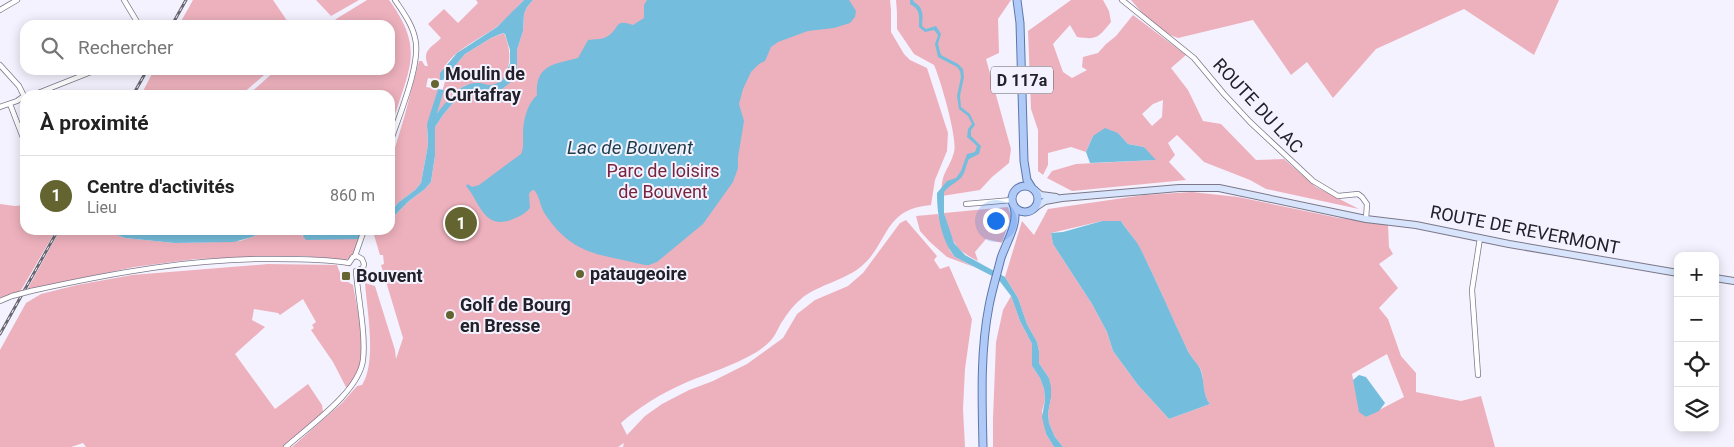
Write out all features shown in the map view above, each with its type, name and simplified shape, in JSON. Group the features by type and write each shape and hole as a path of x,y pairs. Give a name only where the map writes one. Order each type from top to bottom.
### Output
{"main road":[{"name":"D 117a","path":"1017,0 1020,23 1024,161 1027,180 1034,189"},
{"name":"D 117a","path":"1017,189 1022,177 1024,161"},
{"path":"983,447 982,376 986,328 992,293 1001,258 1015,218 1012,196 1017,189 1024,186 1034,189 1039,198 1036,207 1027,212 1013,227"},
{"path":"1013,204 1020,212 1027,212"}],"street":[{"path":"0,10 16,0"},
{"path":"124,0 136,20"},
{"path":"395,0 412,28 417,51 414,67 395,128"},
{"name":"ROUTE DU LAC","path":"1122,0 1188,52 1250,122 1313,181 1338,196 1358,194 1362,196 1367,204 1366,219"},
{"path":"0,65 21,90"},
{"path":"46,90 83,75"},
{"path":"0,107 20,98"},
{"path":"10,104 20,130"},
{"name":"ROUTE DE REVERMONT","path":"1062,198 1179,188 1209,187 1227,189 1366,219 1416,225 1674,272"},
{"path":"1034,189 1041,195 1062,198"},
{"path":"1036,207 1045,201 1062,198"},
{"path":"966,204 1013,204"},
{"path":"356,272 351,270 349,263 356,256 362,235"},
{"path":"1478,375 1472,290 1480,238"},
{"path":"356,256 362,259 364,264 361,270 356,272"},
{"path":"0,301 31,291 160,266 218,260 302,259 349,263"},
{"path":"286,447 342,398 360,373 363,360 363,345 356,272"},
{"path":"1719,279 1734,281"}],"green space":[{"path":"193,0 273,0 287,20 182,20"},
{"path":"316,0 359,0 331,16"},
{"path":"367,0 389,0 400,17 407,31 411,58 395,115 395,90 254,90 270,75 395,75 395,20 336,19"},
{"path":"476,0 524,0 499,25 455,55 442,71 440,80 428,78 426,87 438,89 427,130 428,145 421,183 395,206 395,148 419,61 428,66 426,56 428,50 441,38 428,24 444,9 458,23 478,3"},
{"name":"Parc de loisirs de Bouvent","path":"533,0 890,0 891,32 904,54 910,60 927,68 948,133 947,151 935,180 931,205 915,208 903,213 894,221 868,260 845,277 813,291 801,299 788,314 772,339 759,350 747,358 668,391 643,406 621,423 627,435 645,416 662,404 747,364 783,338 797,314 815,300 848,286 863,273 900,223 906,220 937,256 934,260 940,269 949,266 972,319 965,369 963,409 965,447 623,447 624,443 618,447 292,447 342,403 357,386 362,385 367,375 370,336 365,283 375,286 395,350 396,359 403,338 381,265 384,264 383,255 380,255 374,235 395,235 395,215 431,182 435,156 435,127 452,104 469,91 498,92 517,73 517,50 523,31 524,14"},
{"path":"896,0 1011,0 998,19 999,53 986,59 1011,149 1009,163 980,190 942,196 942,182 955,145 951,122 934,65 914,54 897,29"},
{"path":"1071,0 1103,0 1109,11 1111,22 1100,35 1093,38 1077,37 1070,25 1053,44 1063,72 1072,78 1087,70 1082,67 1083,57 1098,53 1116,36 1133,15 1186,55 1171,68 1188,90 1203,121 1221,124 1256,160 1284,159 1316,187 1359,209 1266,189 1250,180 1204,162 1177,135 1168,143 1175,155 1169,162 1186,180 1072,191 1047,178 1052,171 1076,164 1155,160 1144,147 1128,144 1118,133 1093,136 1086,152 1071,147 1048,153 1048,165 1043,175 1038,171 1038,130 1031,109 1028,31","holes":["1163,100 1162,117 1152,126 1142,114 1153,104"]},
{"path":"1131,0 1559,0 1534,55 1464,9 1376,49 1333,98 1307,62 1291,75 1253,20 1178,38 1164,32"},
{"path":"504,33 508,45 509,63 502,81 491,86 472,84 464,86 436,113 446,78 452,69 465,54 491,38"},
{"path":"151,75 264,75 247,90 144,90"},
{"path":"1192,192 1238,197 1339,218 1388,224 1389,247 1393,254 1379,264 1398,288 1379,308 1388,319 1401,356 1416,373 1416,392 1461,401 1481,396 1495,447 1063,447 1055,437 1049,423 1048,413 1051,398 1049,378 1039,363 1037,342 1027,324 1018,298 1005,277 1022,221 1034,235 1048,209 1144,195","holes":["1102,221 1121,221 1138,245 1189,354 1201,370 1205,396 1210,404 1169,419 1138,385 1113,351 1107,332 1092,304 1053,244 1051,233","1387,354 1404,397 1366,417 1358,403 1352,374"]},
{"path":"0,204 20,206 20,235 53,235 20,292 0,299"},
{"path":"1008,207 1011,216 1002,243 986,239 975,252 978,261 963,252 954,242 944,213"},
{"path":"938,214 950,251 955,257 974,267 947,257 920,231 916,216"},
{"path":"57,235 117,235 125,238 175,243 240,241 256,235 302,235 360,239 354,255 346,260 302,256 196,259 134,267 27,290"},
{"path":"268,264 337,265 342,276 353,285 362,341 361,364 358,373 347,389 333,362 311,330 314,328 312,325 316,322 303,299 280,315 254,309 252,320 265,327 235,354 275,409 308,384 322,405 323,412 283,447 86,447 83,443 71,447 0,447 0,350 26,303 41,294 132,275"},
{"path":"1011,296 1020,321 1032,344 1032,366 1040,378 1044,389 1045,400 1042,411 1046,434 1054,447 993,447 996,342 1003,310"}],"water":[{"path":"524,0 533,0 524,14 523,31 517,50 517,73 511,82 498,92 469,91 452,104 435,127 435,156 431,182 395,215 395,206 421,183 428,145 427,124 438,89 444,90 437,113 453,94 469,84 493,85 502,81 510,63 510,50 503,33 465,54 443,80 440,80 440,73 457,53 497,27"},
{"name":"Lac de Bouvent","path":"647,0 849,0 856,11 855,17 850,23 834,28 808,31 778,42 771,47 765,61 751,72 743,89 739,104 744,121 738,168 733,182 703,224 657,262 645,265 601,255 577,246 555,228 543,211 538,195 534,190 529,194 530,208 521,215 502,222 494,221 488,217 466,186 468,184 472,187 479,185 521,154 525,118 528,108 537,95 539,77 554,64 578,58 588,40 606,37 620,23 633,25 644,18 644,5"},
{"path":"910,0 913,0 921,9 923,15 922,26 926,29 936,26 941,34 938,44 941,55 958,64 963,69 964,77 960,96 961,107 970,114 975,125 971,130 971,136 981,146 979,154 969,159 961,177 944,192 944,213 954,243 965,255 1005,277 1018,298 1027,324 1037,342 1039,363 1049,378 1051,398 1048,413 1049,423 1055,437 1063,447 1054,447 1046,434 1042,417 1045,400 1044,389 1040,378 1032,366 1032,344 1020,321 1011,296 998,279 955,257 943,235 939,218 937,193 947,181 956,178 961,171 967,154 975,152 977,146 967,137 968,129 972,124 968,116 959,109 957,96 961,77 960,71 957,67 938,57 935,44 938,35 934,30 925,32 919,27 919,14 910,4"},
{"path":"1105,128 1118,133 1128,144 1144,147 1156,160 1090,163 1086,152 1093,136"},
{"path":"1102,221 1121,221 1138,244 1188,352 1200,368 1207,400 1210,404 1169,419 1138,385 1113,351 1107,332 1092,304 1053,244 1051,233 1063,232"},
{"path":"117,235 256,235 234,242 175,243 125,238"},
{"path":"302,235 361,235 360,239 306,240"},
{"path":"1359,375 1366,377 1385,403 1379,411 1366,417 1359,412 1353,380"}],"railway":[{"path":"175,20 186,0"},
{"path":"136,90 144,75"},
{"path":"0,334 55,235"}],"place":[{"name":"Moulin de Curtafray","path":"435,84"},
{"name":"Centre d'activités","path":"461,223"},
{"name":"pataugeoire","path":"580,274"},
{"name":"Bouvent","path":"346,276"},
{"name":"Golf de Bourg en Bresse","path":"450,315"}]}
